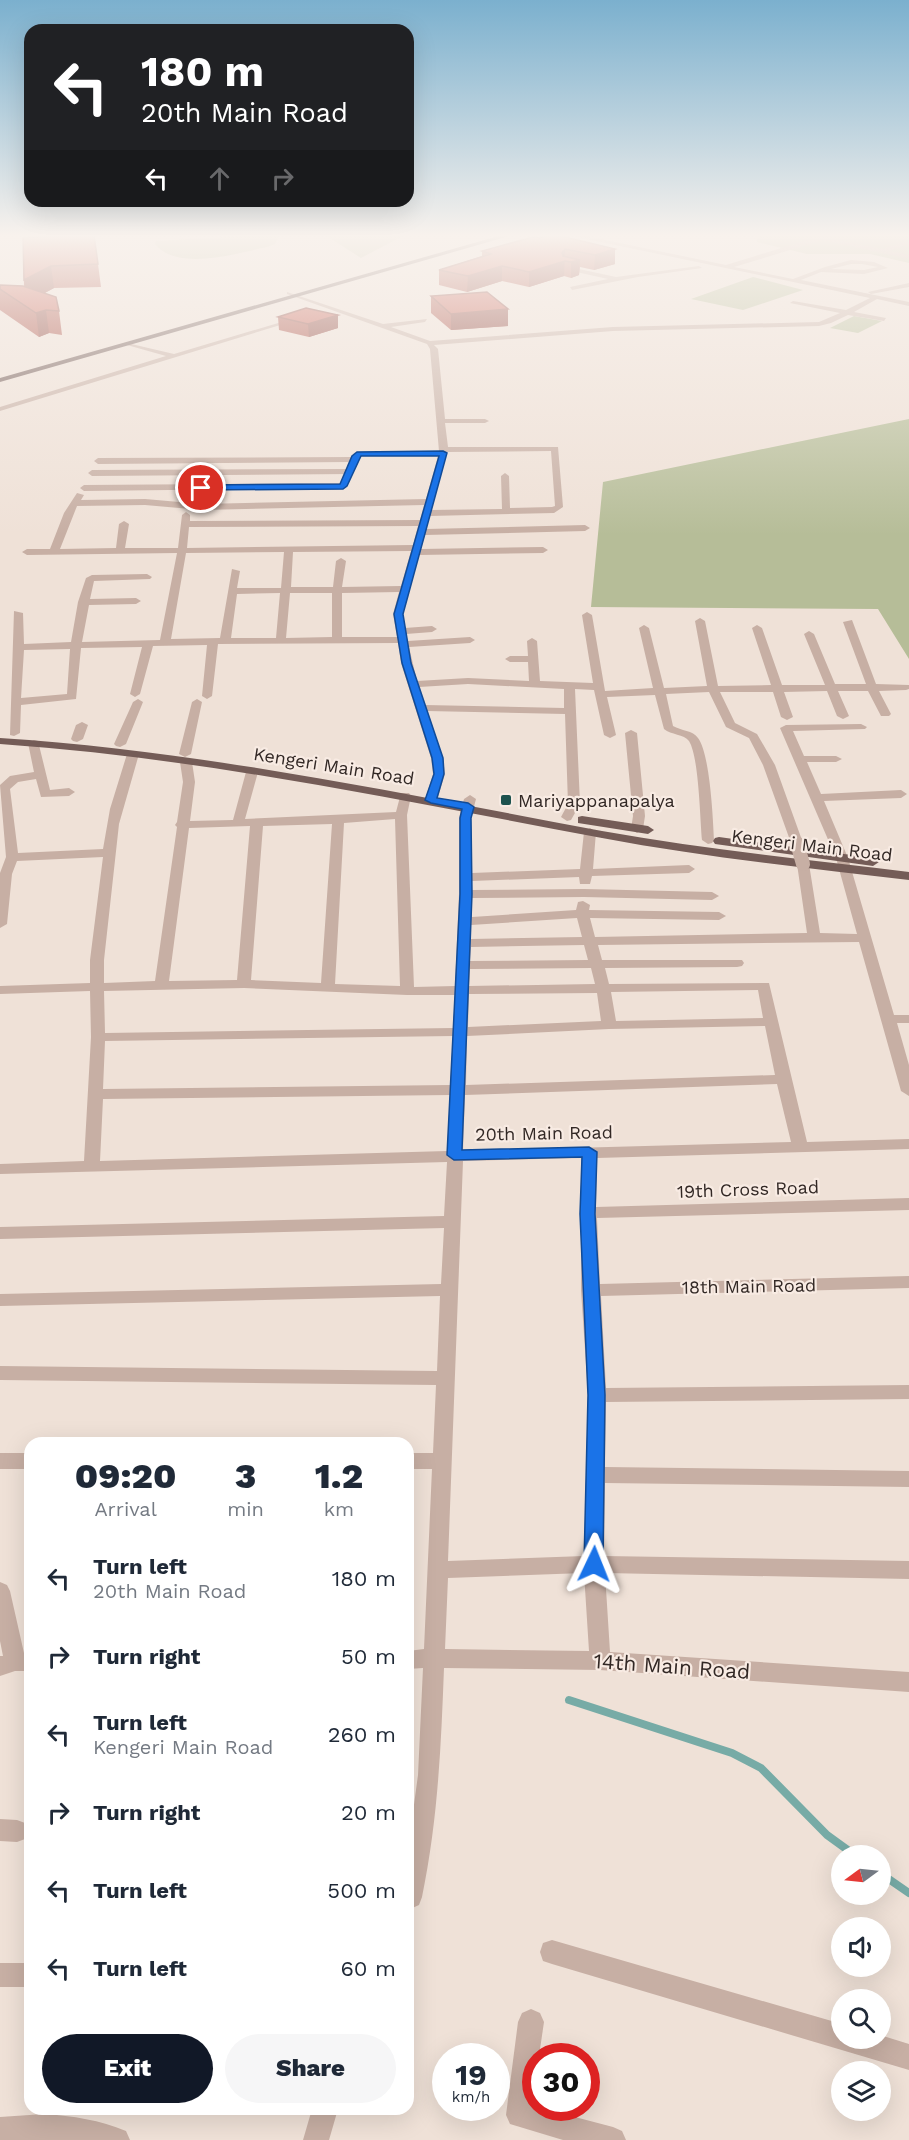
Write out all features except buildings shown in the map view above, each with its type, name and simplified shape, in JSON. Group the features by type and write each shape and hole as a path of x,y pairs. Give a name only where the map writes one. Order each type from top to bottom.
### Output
{"main road":[{"path":"0,374 146,335"},
{"path":"0,380 160,335"},
{"name":"Kengeri Main Road","path":"0,733 77,738 120,744 252,772 405,796 432,796"},
{"name":"Kengeri Main Road","path":"0,741 185,758 708,840 909,876"},
{"name":"Kengeri Main Road","path":"469,803 590,832 802,864 843,863 909,867"}],"street":[{"path":"0,409 243,335"},
{"path":"405,335 429,344 434,349 444,452 398,614 413,684 437,758 439,774 432,796"},
{"path":"429,344 541,335"},
{"path":"129,344 173,356"},
{"path":"112,375 133,381"},
{"path":"45,396 65,401"},
{"path":"442,421 485,421"},
{"path":"84,488 341,490 355,459 360,454 555,449 558,508 506,511 424,523"},
{"path":"54,552 68,513 100,458 355,459"},
{"path":"92,473 349,472"},
{"path":"505,476 506,511"},
{"path":"75,503 144,502 187,506 429,502"},
{"path":"165,642 182,552 187,506"},
{"path":"185,524 424,523 585,528"},
{"path":"120,552 124,524"},
{"path":"281,640 289,550"},
{"path":"27,552 543,550"},
{"path":"337,639 337,590 341,561"},
{"path":"161,985 181,825 189,782 185,758 233,591 235,571"},
{"path":"16,702 72,698 76,644 89,580 92,578 147,577"},
{"path":"233,591 405,589"},
{"path":"83,602 136,601"},
{"path":"14,733 19,647 18,613"},
{"path":"587,615 610,735"},
{"path":"700,621 713,689 730,725 753,736 764,756 797,843 814,937"},
{"path":"848,622 872,687 885,714"},
{"path":"644,628 668,727 675,733 687,735 696,743 705,800 708,840"},
{"path":"757,628 787,717"},
{"path":"402,638 432,629"},
{"path":"809,634 843,716"},
{"path":"19,647 337,639 470,640"},
{"path":"532,641 536,684"},
{"path":"120,744 137,698 148,644"},
{"path":"510,660 533,659"},
{"path":"413,684 468,681 659,692 713,689 906,687"},
{"path":"567,818 574,804 568,686"},
{"path":"421,708 569,711"},
{"path":"77,738 82,725"},
{"path":"861,727 786,728 843,863 908,1087"},
{"path":"631,733 639,816 637,829"},
{"path":"34,743 45,794 69,792"},
{"path":"92,1166 98,1037 97,960 109,866 108,852 122,784 133,754"},
{"path":"800,759 836,759"},
{"path":"238,823 252,772"},
{"path":"0,924 6,874 12,857 8,824 9,809 4,788 14,779 41,774"},
{"path":"816,798 900,794"},
{"path":"405,796 401,815 407,991"},
{"path":"414,1877 421,1843 429,1774 466,894 465,818 469,803"},
{"path":"181,825 338,820 401,815"},
{"path":"328,988 338,820"},
{"path":"244,984 257,822"},
{"path":"590,832 582,914 603,987 609,1025"},
{"path":"12,857 108,852"},
{"path":"466,877 690,869"},
{"path":"466,894 584,892 712,896"},
{"path":"464,921 582,914 719,916"},
{"path":"463,943 864,938"},
{"path":"462,965 737,963"},
{"path":"0,990 244,984 407,991 603,987 764,987 800,1146"},
{"path":"887,1019 909,1019"},
{"path":"98,1037 459,1032 609,1025 771,1022"},
{"path":"96,1094 458,1090 783,1079"},
{"name":"20th Main Road","path":"0,1169 909,1144"},
{"path":"589,1152 590,1290 597,1395 594,1564 600,1660"},
{"name":"19th Cross Road","path":"588,1214 909,1204"},
{"path":"0,1233 452,1222"},
{"name":"18th Main Road","path":"590,1290 909,1282"},
{"path":"0,1300 449,1290"},
{"path":"0,1373 445,1378"},
{"path":"597,1395 909,1392"},
{"path":"0,1461 24,1461"},
{"path":"414,1461 442,1461"},
{"path":"597,1475 909,1479"},
{"path":"438,1570 594,1564 909,1570"},
{"path":"0,1591 15,1663"},
{"name":"14th Main Road","path":"414,1660 600,1660 909,1682"},
{"path":"552,1952 831,2034"},
{"path":"0,1975 24,1975"},
{"path":"531,2022 519,2115 613,2140"},
{"path":"883,2049 909,2057"},
{"path":"316,2140 323,2115"},
{"path":"0,2130 23,2127 87,2130 117,2140"}],"green space":[{"path":"909,419 909,659 878,609 591,607 603,482"}],"waterway":[{"path":"569,1700 732,1753 761,1768 827,1835 841,1845"},
{"path":"891,1881 909,1893"}],"place":[{"name":"Mariyappanapalya","path":"506,800"}],"route":[{"path":"201,488 343,486 356,456 360,454 443,453 398,614 406,663 437,758 439,774 431,800 468,807 465,818 466,894 454,1155 589,1152 590,1290 597,1395 594,1564"}]}
